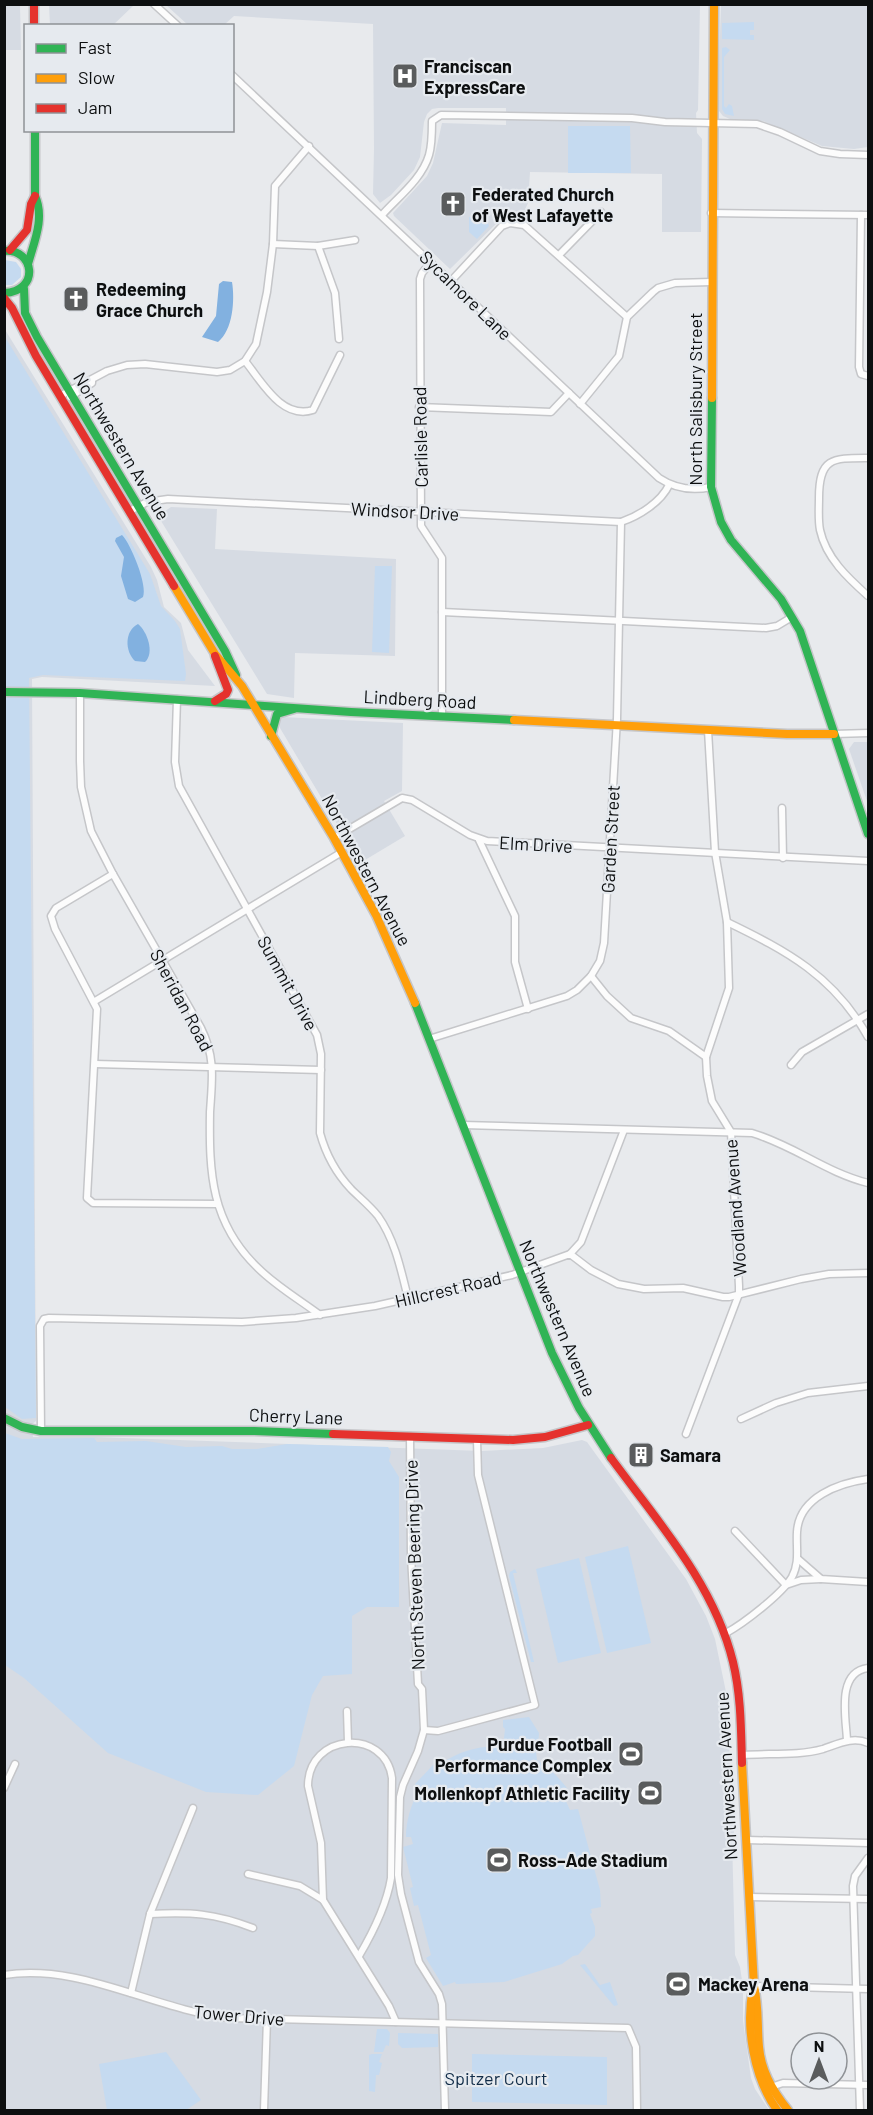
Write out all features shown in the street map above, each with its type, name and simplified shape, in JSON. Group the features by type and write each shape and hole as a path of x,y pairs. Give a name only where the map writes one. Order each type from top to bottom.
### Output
{"main road":[{"path":"34,4 34,24"},
{"name":"North Salisbury Street","path":"708,4 714,200 711,213 711,487 721,522 730,540 770,585 792,617 806,645 868,834"},
{"name":"North Salisbury Street","path":"711,123 714,4"},
{"path":"28,264 22,255 7,250 25,234 29,222 30,204 35,196 35,132"},
{"name":"Northwestern Avenue","path":"35,196 39,202 39,218 28,264 28,278 24,288 26,316 225,651 237,679 334,838 376,915 405,977 552,1353 588,1425 693,1570 705,1589 726,1633 737,1681 743,1755 754,1986 757,1998 761,2058 771,2087 788,2110"},
{"path":"4,293 18,293 24,288"},
{"name":"Northwestern Avenue","path":"4,298 215,654 237,679"},
{"path":"215,654 218,667 228,687 226,694 215,701"},
{"name":"Lindberg Road","path":"4,692 80,693 215,701 294,709 616,726 834,734"},
{"path":"272,736 277,714 294,709"},
{"name":"Cherry Lane","path":"4,1418 22,1427 41,1431 254,1431 477,1440 545,1437 588,1425"},
{"name":"Northwestern Avenue","path":"754,1986 751,1998 754,2058 764,2090 777,2110"}],"street":[{"path":"154,5 176,24"},
{"name":"Sycamore Lane","path":"234,77 659,478 669,484"},
{"path":"382,215 417,177 424,166 430,149 432,122 441,115 581,117 765,126 820,151 868,155"},
{"path":"62,399 92,383 107,371 127,365 145,364 217,372 230,370 244,361 256,345 271,268 275,186 309,146"},
{"path":"559,255 601,212"},
{"path":"711,213 865,215 859,367 861,374 868,376"},
{"path":"451,281 502,226 510,223 524,225 627,317"},
{"path":"273,244 318,246 355,240"},
{"path":"318,246 335,292 339,339"},
{"name":"Carlisle Road","path":"431,262 420,279 421,526 442,558 442,717"},
{"path":"580,404 619,356 627,317 658,288 675,283 711,282"},
{"path":"244,361 284,407 294,412 304,412 314,410 340,355"},
{"path":"419,407 550,412 569,393"},
{"path":"868,458 840,458 829,463 821,471 819,528 832,558 848,578 868,596"},
{"path":"621,522 632,518 655,502 666,491 669,484 688,489 711,487"},
{"name":"Windsor Drive","path":"130,511 138,505 168,499 621,522"},
{"name":"Garden Street","path":"429,1038 567,996 591,976 600,961 604,942 616,726 621,522"},
{"path":"442,612 766,628 777,626 792,617"},
{"name":"Sheridan Road","path":"80,693 80,761 86,812 91,831 207,1040 213,1068 210,1156 217,1204 241,1247 259,1269 320,1315"},
{"name":"Summit Drive","path":"177,699 175,762 179,786 317,1035 321,1054 320,1133 328,1156 343,1180 370,1206 384,1227 400,1263 408,1298"},
{"name":"Woodland Avenue","path":"686,1434 739,1294 731,1132 712,1101 707,1076 706,1057 729,988 727,922 715,852 708,730"},
{"path":"834,734 868,733"},
{"name":"Elm Drive","path":"334,838 402,798 416,802 479,840 868,861"},
{"path":"782,808 783,858"},
{"path":"479,840 515,916 515,962 528,1009"},
{"path":"95,1001 342,852"},
{"path":"113,874 56,908 51,916 54,929 95,1001 97,1018 87,1198 93,1203 217,1204"},
{"path":"727,922 774,945 800,961 829,984 859,1020 868,1037"},
{"path":"591,976 631,1018 669,1031 706,1057"},
{"path":"791,1065 802,1052 868,1014"},
{"path":"95,1064 321,1070"},
{"path":"463,1125 752,1133 777,1141 833,1172 868,1183"},
{"path":"624,1130 581,1242 570,1254 591,1270 618,1284 644,1289 683,1288 723,1297 829,1274 868,1273"},
{"name":"Hillcrest Road","path":"41,1431 40,1326 44,1319 49,1317 274,1321 320,1315 408,1298 520,1272 570,1254"},
{"path":"741,1419 776,1403 808,1393 868,1386"},
{"name":"North Steven Beering Drive","path":"410,1436 414,1641 418,1684 422,1689 424,1730 400,1797 398,1875 419,1962 442,2001 445,2110"},
{"path":"424,1730 438,1731 535,1705 478,1475 477,1440"},
{"path":"726,1633 766,1603 786,1585 792,1576 798,1559 798,1523 803,1511 812,1502 838,1485 868,1479"},
{"path":"735,1531 786,1585"},
{"path":"798,1559 821,1580"},
{"path":"786,1585 801,1580 868,1582"},
{"path":"847,1740 847,1684 855,1673 868,1668"},
{"path":"348,1711 348,1742"},
{"path":"743,1755 813,1751 847,1740 868,1743"},
{"path":"323,1900 321,1843 308,1786 311,1767 324,1751 335,1744 348,1742 372,1747 387,1762 392,1778 391,1878 382,1910 359,1956"},
{"path":"4,1788 15,1764"},
{"path":"131,1993 150,1914 193,1808"},
{"path":"747,1840 868,1843"},
{"path":"860,2110 853,1898 855,1875 868,1858"},
{"path":"248,1874 300,1886 323,1900 389,2006 396,2022"},
{"path":"749,1897 868,1899"},
{"path":"150,1914 204,1913 230,1919 253,1928"},
{"name":"Tower Drive","path":"4,1974 28,1973 78,1978 105,1984 189,2012 230,2018 628,2028 636,2047 637,2110"},
{"path":"754,1986 868,1989"},
{"path":"264,2110 267,2019"},
{"path":"771,2087 783,2083 868,2085"}],"shaded area":[{"path":"49,4 134,5 114,24 50,24"},
{"path":"4,5 20,5 21,50 5,50"},
{"path":"166,5 700,5 698,110 696,113 697,133 702,139 701,232 662,232 662,174 530,172 528,203 522,216 506,217 499,221 450,269 393,213 427,176 433,163 442,123 506,125 506,108 432,109 424,122 420,157 414,170 391,195 380,203 373,194 373,24 234,16 225,24 187,24"},
{"path":"721,5 868,5 868,147 854,149 822,146 763,121 730,119 723,116 719,111 718,94"},
{"path":"4,328 151,567 164,607 181,623 188,650 215,686 42,677 32,679 36,1418 32,1424 33,1437 95,1437 482,1451 543,1448 582,1440 587,1442 686,1579 706,1616 715,1639 726,1692 734,1833 732,1837 735,1955 740,1967 743,1987 743,2021 751,2078 755,2089 769,2110 5,2110"},
{"path":"171,507 217,509 215,549 396,559 395,656 295,653 294,698 267,694 158,516"},
{"path":"282,717 403,723 402,791 384,801 405,836 360,863 280,728 279,722"},
{"path":"854,742 868,742 868,804 849,749"}],"green space":[{"path":"754,22 754,30 750,30 750,35 754,35 754,40 722,39 722,23"},
{"path":"726,47 730,50 724,57 724,106 726,108 729,104 732,106 734,116 725,114 722,109 722,48"},
{"path":"568,126 630,126 631,173 568,173"},
{"path":"469,217 486,217 489,226 477,239 469,232"},
{"path":"5,260 16,262 21,269 21,277 12,285 5,285"},
{"path":"5,337 150,574 161,606 180,629 186,674 185,681 43,675 29,678 36,1418 22,1419 5,1407"},
{"path":"375,566 392,566 389,653 372,652"},
{"path":"5,1433 22,1439 94,1438 97,1442 146,1441 186,1447 222,1446 232,1449 257,1449 287,1444 388,1447 391,1452 389,1461 399,1477 399,1607 367,1607 352,1616 352,1674 323,1676 312,1695 294,1766 258,1795 206,1792 108,1753 24,1678 5,1665"},
{"path":"628,1546 651,1643 607,1653 585,1557"},
{"path":"579,1558 601,1653 558,1663 536,1569"},
{"path":"515,1569 517,1573 513,1573 534,1662 531,1662 509,1576 510,1572"},
{"name":"Ross–Ade Stadium","path":"529,1717 539,1733 538,1746 524,1745 524,1747 536,1752 537,1760 546,1766 569,1791 563,1795 570,1810 578,1809 600,1890 601,1907 591,1909 590,1914 595,1927 595,1936 578,1955 562,1964 504,1982 456,1984 455,1982 443,1986 426,1958 431,1955 418,1905 414,1906 410,1888 413,1887 403,1847 413,1844 411,1837 406,1837 409,1813 418,1791 415,1784 434,1764 439,1768 443,1766 442,1763 463,1752 487,1747 503,1747 505,1729 503,1720"},
{"path":"585,1964 600,1985 610,1982 618,2005 614,2006 580,1965"},
{"path":"377,2029 387,2029 390,2033 389,2046 386,2045 383,2052 374,2052"},
{"path":"398,2033 438,2034 438,2047 402,2048 398,2044"},
{"path":"166,2052 201,2100 186,2110 107,2110 99,2064"},
{"path":"382,2054 379,2062 382,2063 379,2075 376,2075 375,2092 369,2091 369,2055"},
{"name":"Spitzer Court","path":"472,2054 607,2057 607,2105 472,2102"}],"water":[{"path":"223,281 232,282 233,306 227,330 218,342 202,337 216,316 219,284"},
{"path":"122,535 134,556 143,584 143,597 135,602 128,599 121,576 124,557 115,541"},
{"path":"138,624 149,642 148,658 145,662 135,661 128,647 130,631"}],"traffic: fast":[{"path":"28,264 39,221 35,196 35,132"},
{"path":"4,251 22,256 29,270 24,285 4,293"},
{"path":"24,289 25,313 37,337 225,651 236,675"},
{"path":"712,398 711,487 721,522 731,540 781,599 800,631 868,834"},
{"path":"4,692 80,693 351,712 514,720"},
{"path":"271,736 277,714 294,709"},
{"path":"415,1003 552,1353 579,1408 611,1458"},
{"path":"4,1418 22,1427 41,1431 254,1431 333,1434"}],"traffic: slow":[{"path":"712,398 714,4"},
{"path":"174,586 215,654 242,686 334,838 376,915 415,1003"},
{"path":"514,720 787,734 834,734"},
{"path":"742,1763 759,2047 762,2064 769,2081 788,2110"},
{"path":"753,1988 750,2019 753,2052 762,2083 777,2110"}],"traffic: jam":[{"path":"34,4 34,24"},
{"path":"10,250 27,230 31,204 35,196"},
{"path":"4,298 12,308 36,356 174,586"},
{"path":"215,656 228,690 215,701"},
{"path":"333,1434 513,1440 545,1437 588,1425"},
{"path":"611,1458 665,1530 713,1606 736,1674 742,1763"}],"place":[{"name":"Franciscan ExpressCare","path":"405,76"},
{"name":"Federated Church of West Lafayette","path":"453,204"},
{"name":"Redeeming Grace Church","path":"76,299"},
{"name":"Samara","path":"641,1455"},
{"name":"Purdue Football Performance Complex","path":"631,1754"},
{"name":"Mollenkopf Athletic Facility","path":"650,1793"},
{"name":"Ross–Ade Stadium","path":"499,1860"},
{"name":"Mackey Arena","path":"678,1984"}]}
